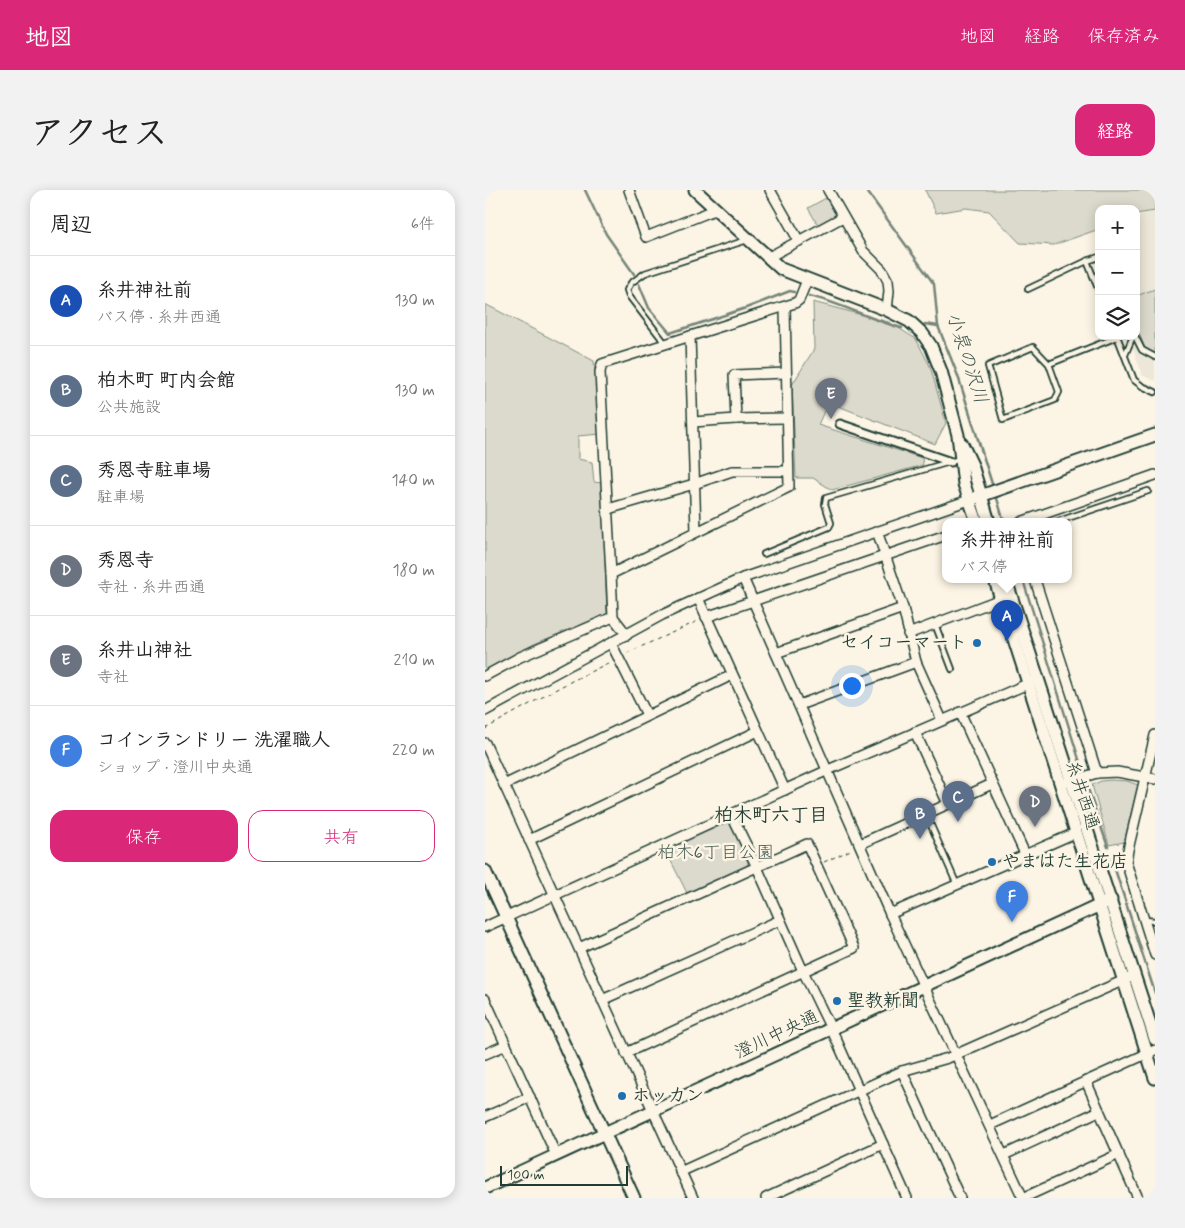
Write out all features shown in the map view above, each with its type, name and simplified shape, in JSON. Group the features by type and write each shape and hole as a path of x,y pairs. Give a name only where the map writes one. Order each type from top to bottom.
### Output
{"street":[{"path":"629,190 647,237 717,209"},
{"path":"695,190 781,269 887,310 909,321 922,333 931,346 941,371 958,435 972,465 990,493 989,518"},
{"path":"771,190 799,241"},
{"path":"828,190 863,250 882,270 888,281 887,310"},
{"path":"767,258 843,216"},
{"path":"627,635 613,617 600,372 602,364 785,308 799,300 807,280"},
{"path":"611,574 789,487 785,308"},
{"path":"690,336 696,532"},
{"path":"735,419 734,376 786,373"},
{"path":"693,422 787,418"},
{"path":"840,424 956,461"},
{"path":"958,435 956,461 976,518"},
{"path":"485,711 663,615 743,578 1155,435"},
{"path":"608,508 732,472 788,471"},
{"path":"1032,518 1155,475"},
{"path":"877,531 903,608 916,662 942,720"},
{"path":"707,617 885,555 942,538"},
{"path":"743,578 890,914 1023,1198 1119,1154"},
{"name":"糸井西通","path":"997,583 1006,597 1033,681 1059,784 1099,906 1155,1039"},
{"name":"糸井西通","path":"1006,583 1006,597"},
{"path":"1036,583 1097,773"},
{"path":"908,634 1006,597"},
{"path":"698,598 785,790"},
{"path":"776,653 903,608"},
{"path":"485,676 520,657 613,617"},
{"path":"611,643 647,715"},
{"path":"799,705 916,662"},
{"path":"504,784 732,674"},
{"path":"485,927 828,770 1033,681"},
{"name":"糸井西通","path":"1033,681 1072,780 1111,900 1129,978 1151,1052 1155,1078"},
{"path":"960,712 1025,854"},
{"path":"529,840 758,731"},
{"path":"915,732 948,804"},
{"path":"1155,735 1126,862 1155,955"},
{"path":"485,743 693,1198"},
{"path":"1059,784 1097,773 1117,772 1155,779"},
{"path":"860,845 992,784"},
{"path":"731,814 757,867 907,1198"},
{"path":"890,914 1075,833"},
{"path":"579,948 807,844 817,865 854,948 626,1053"},
{"path":"485,871 605,1133 630,1197"},
{"name":"澄川中央通","path":"485,1188 1111,900"},
{"path":"602,1000 780,920"},
{"path":"680,1172 858,1090 902,1071 948,1058 1129,978"},
{"path":"485,999 556,1155"},
{"path":"485,1054 506,1045"},
{"path":"990,1124 1151,1052"},
{"path":"902,1071 960,1198"},
{"path":"1086,1081 1138,1198"},
{"path":"485,1118 530,1097"},
{"path":"1004,1155 1099,1111"},
{"path":"766,1198 883,1144"}],"lane":[{"path":"665,344 629,296 627,290 631,283 645,273 749,240"},
{"path":"1028,289 1095,259"},
{"path":"1087,262 1095,281"},
{"path":"1049,364 1107,340"},
{"path":"1119,340 1134,380 1155,392"},
{"path":"1125,356 1132,340"},
{"path":"1136,340 1142,350 1155,357"},
{"path":"1033,346 1049,364 1059,392 1055,400 1003,420 988,366 1033,346"},
{"path":"764,554 829,527 831,523 825,504 826,498 956,461"},
{"path":"1068,518 1148,491"},
{"path":"1099,494 1103,506"},
{"path":"935,624 952,669"},
{"path":"926,814 957,885"},
{"path":"1144,920 1155,922"}],"path":[{"path":"485,729 619,657 707,617"},
{"path":"817,865 860,845"},
{"path":"1098,860 1128,850"}],"shaded area":[{"path":"1155,213 1155,381 1142,375 1130,340 1140,340 1140,215"}],"green space":[{"path":"925,190 1155,190 1155,211 1140,213 1140,205 1095,205 1095,230 1054,245 1020,243 989,211 966,208 936,213"},
{"path":"826,198 836,215 818,225 808,208"},
{"path":"1155,289 1155,353 1145,348 1140,336 1140,295"},
{"path":"813,302 889,322 916,339 930,366 946,423 935,444 828,402 818,425 922,458 923,465 832,490 813,478 796,478 792,385 814,349"},
{"path":"485,304 594,361 601,434 578,436 578,459 592,462 594,482 602,483 607,614 534,644 485,671"},
{"path":"1101,781 1127,781 1138,785 1124,842 1109,845 1092,785"},
{"name":"柏木6丁目公園","path":"730,822 748,862 747,866 687,893 665,849"}],"waterway":[{"path":"585,190 606,234 634,274"},
{"name":"小泉の沢川","path":"866,190 934,284 938,326 958,376 993,487"},
{"path":"639,284 649,308 670,333 746,308 790,291 794,292"},
{"path":"809,296 902,328"},
{"path":"925,324 938,326"},
{"name":"小泉の沢川","path":"996,495 1003,518"},
{"name":"小泉の沢川","path":"1024,583 1082,769"},
{"name":"小泉の沢川","path":"1086,783 1108,847"},
{"name":"小泉の沢川","path":"1112,860 1155,993"}],"place":[{"name":"糸井山神社","path":"831,419"},
{"name":"糸井神社前","path":"1007,641"},
{"name":"セイコーマート","path":"977,643"},
{"name":"秀恩寺駐車場","path":"958,822"},
{"name":"秀恩寺","path":"1035,827"},
{"name":"柏木町 町内会館","path":"920,839"},
{"name":"やまはた生花店","path":"992,862"},
{"name":"コインランドリー 洗濯職人","path":"1012,922"},
{"name":"聖教新聞","path":"837,1001"},
{"name":"ホッカン","path":"622,1096"}],"district":[{"name":"柏木町六丁目","path":"771,815"}]}
